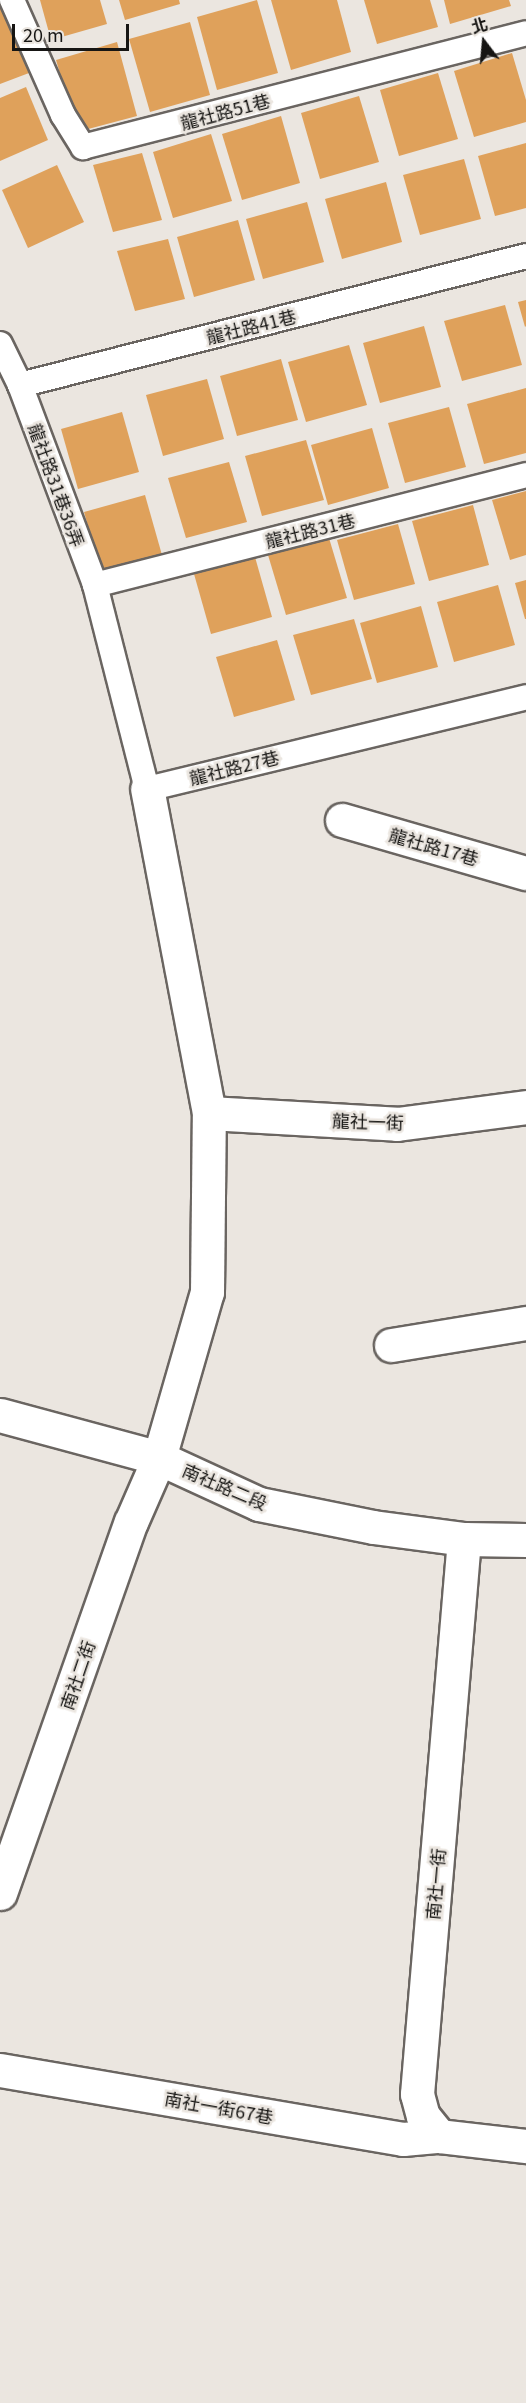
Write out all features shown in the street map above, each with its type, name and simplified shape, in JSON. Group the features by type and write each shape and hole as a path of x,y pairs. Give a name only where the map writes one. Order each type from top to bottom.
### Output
{"street":[{"name":"南社二街","path":"0,1893 131,1522 159,1458 207,1292 209,1113 147,789"},
{"name":"龍社路17巷","path":"342,820 526,873"},
{"name":"龍社一街","path":"209,1113 397,1124 526,1107"},
{"path":"391,1345 526,1323"},
{"name":"南社路二段","path":"0,1415 159,1458 259,1504 374,1527 464,1539 526,1540"},
{"name":"南社一街","path":"439,2136 423,2116 417,2094 464,1539"},
{"name":"南社一街67巷","path":"0,2070 404,2139 439,2136"},
{"path":"439,2136 526,2146"}],"lane":[{"name":"龍社路51巷","path":"12,0 63,115 83,147 526,33"},
{"name":"龍社路41巷","path":"20,385 526,256"},
{"path":"0,344 20,385"},
{"name":"龍社路31巷36弄","path":"20,385 94,585"},
{"name":"龍社路31巷","path":"94,585 526,475"},
{"path":"94,585 147,789"},
{"name":"龍社路27巷","path":"147,789 526,697"}],"building":[{"path":"0,0 29,73 0,84"},
{"path":"40,0 100,0 107,24 51,40"},
{"path":"119,0 179,0 180,4 125,20"},
{"path":"257,0 278,73 217,90 197,17"},
{"path":"271,0 337,0 351,52 291,70"},
{"path":"364,0 430,0 438,27 377,44"},
{"path":"444,0 509,0 511,6 450,24"},
{"path":"190,22 210,95 150,112 129,39"},
{"path":"117,42 137,116 77,132 56,60"},
{"path":"512,53 526,100 526,122 474,137 454,71"},
{"path":"438,73 458,139 399,156 380,90"},
{"path":"26,87 48,140 0,161 0,98"},
{"path":"359,96 379,162 320,179 301,113"},
{"path":"281,116 300,183 242,200 222,134"},
{"path":"211,134 232,201 173,218 153,152"},
{"path":"526,143 526,208 495,216 478,156"},
{"path":"142,153 162,220 113,232 93,165"},
{"path":"464,159 481,219 420,235 403,175"},
{"path":"57,165 84,222 28,248 2,190"},
{"path":"386,182 402,242 342,259 325,199"},
{"path":"307,202 324,262 263,279 246,219"},
{"path":"238,220 255,280 194,297 177,237"},
{"path":"168,239 185,299 135,311 117,251"},
{"path":"526,300 526,326 525,327 518,302"},
{"path":"505,305 522,365 462,381 444,321"},
{"path":"424,326 441,387 380,403 363,343"},
{"path":"349,345 367,405 306,422 288,362"},
{"path":"281,359 298,420 237,436 220,376"},
{"path":"207,379 224,439 163,456 146,395"},
{"path":"526,388 526,453 484,464 467,404"},
{"path":"449,407 466,467 405,483 388,423"},
{"path":"122,412 139,472 78,489 61,429"},
{"path":"372,428 389,488 328,505 311,445"},
{"path":"306,440 324,500 262,516 245,456"},
{"path":"229,462 247,522 186,538 168,478"},
{"path":"526,491 526,555 510,560 492,500"},
{"path":"145,495 162,555 101,572 84,512"},
{"path":"473,505 489,565 429,581 412,521"},
{"path":"398,524 415,584 354,600 337,540"},
{"path":"329,538 347,598 286,615 268,555"},
{"path":"255,557 272,617 211,634 194,574"},
{"path":"526,580 526,619 525,619 515,583"},
{"path":"498,585 515,645 454,662 437,602"},
{"path":"421,606 438,667 377,683 360,623"},
{"path":"354,619 372,679 311,695 293,635"},
{"path":"277,640 295,700 234,717 216,657"}]}
